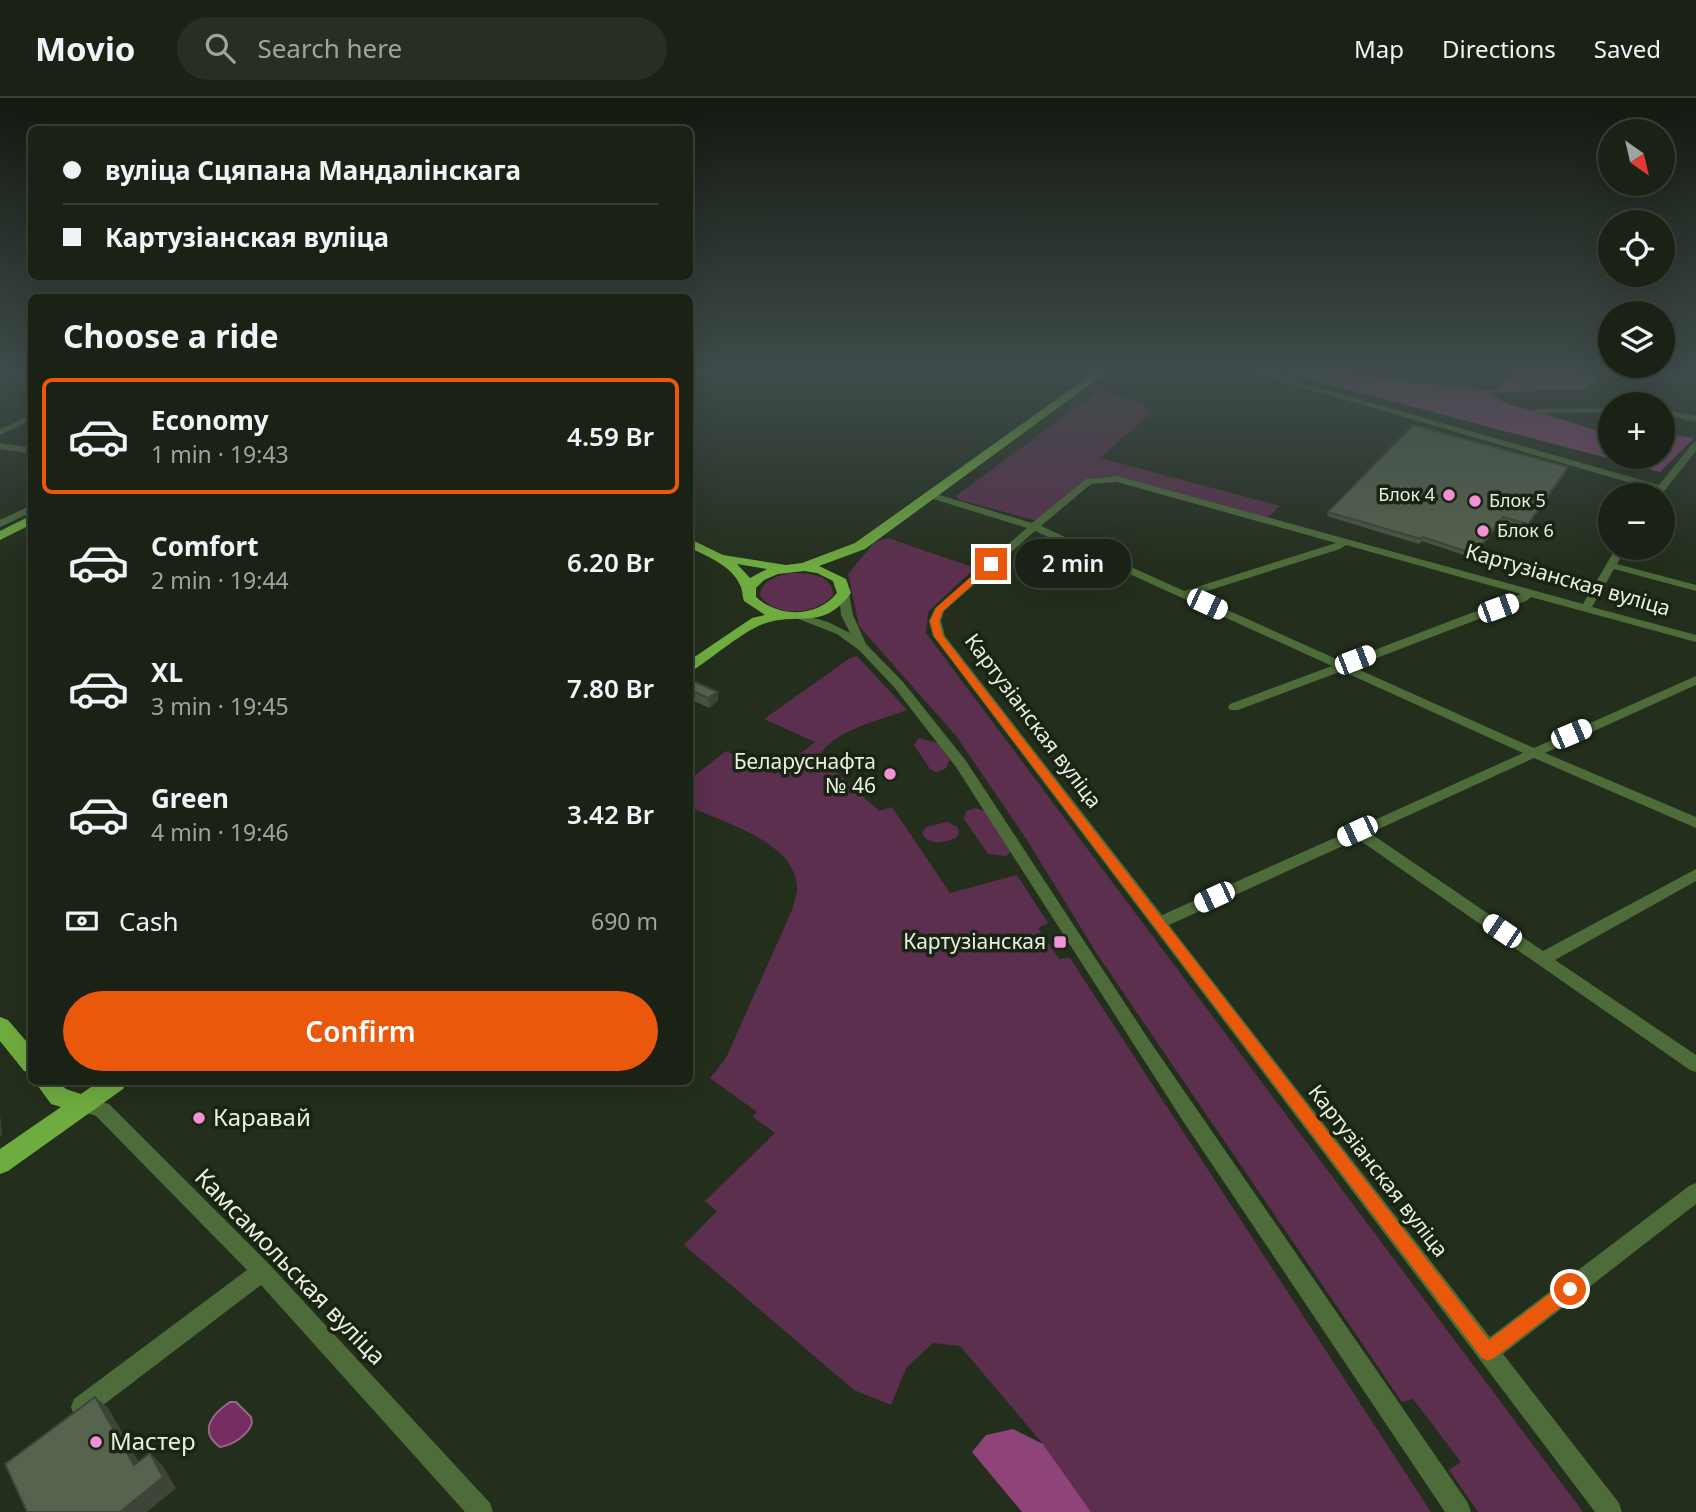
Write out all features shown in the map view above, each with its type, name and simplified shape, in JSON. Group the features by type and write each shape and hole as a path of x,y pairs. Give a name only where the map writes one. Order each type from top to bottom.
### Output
{"main road":[{"path":"732,636 747,612 749,593 762,575 804,567 860,545 1010,438"},
{"path":"0,536 28,521"},
{"path":"0,542 28,527"},
{"path":"693,544 737,570 762,610 791,616"},
{"path":"693,664 732,636 763,619 829,609 839,601 843,588 843,570 860,545"},
{"path":"716,556 788,568"},
{"path":"804,567 834,576 843,588"},
{"path":"0,1026 28,1059"},
{"name":"Камсамольская вуліца","path":"49,1085 59,1097 83,1104"},
{"path":"0,1163 110,1085"}],"street":[{"path":"1476,438 1628,483"},
{"path":"1665,483 1696,445"},
{"path":"0,446 28,450"},
{"name":"Картузіанская вуліца","path":"1610,1512 939,636 935,621 939,610 1089,481 1117,479 1696,639"},
{"path":"930,495 1035,527 1531,752 1696,823"},
{"path":"0,524 28,510"},
{"path":"1185,594 1336,547 1344,542"},
{"path":"1586,608 1613,560"},
{"path":"1610,565 1696,588"},
{"path":"843,588 847,615 863,648"},
{"path":"1234,707 1522,599 1529,592"},
{"path":"791,616 837,630 863,648 934,728 970,775 1097,976 1459,1512"},
{"path":"1158,923 1531,752 1696,680"},
{"path":"1357,831 1696,1065"},
{"path":"1544,959 1696,874"},
{"name":"Камсамольская вуліца","path":"83,1104 102,1110 262,1271 481,1512"},
{"path":"1488,1352 1696,1192"},
{"path":"64,1420 262,1271"}],"shaded area":[{"path":"1034,438 1123,438 1100,458 1280,506 1268,517 1110,476 1087,479 1039,519 1033,520 957,499 956,496"},
{"path":"1531,438 1598,438 1598,456"},
{"path":"1675,438 1694,438 1675,457"},
{"path":"888,538 975,568 928,612 926,633 1583,1512 1478,1512 1449,1470 1461,1462 1413,1399 1402,1402 1097,954 1027,840 957,737 859,626 848,574 874,543"},
{"path":"790,573 811,574 824,579 832,588 833,595 817,607 796,611 776,608 760,596 767,582"},
{"path":"857,656 907,710 846,732 819,756 879,811 892,807 950,893 1017,875 1048,923 1038,928 1059,959 1070,958 1431,1512 1091,1512 1043,1444 960,1346 933,1343 906,1368 891,1405 854,1390 684,1245 717,1211 705,1201 775,1133 753,1117 757,1112 710,1078 726,1058 792,910 797,889 794,873 785,859 772,847 739,827 693,808 693,777 726,751 775,774 815,742 764,719 850,658"},
{"path":"919,738 938,743 950,760 945,769 936,772 930,769 914,745"},
{"path":"976,808 985,811 1012,850 1006,856 988,854 964,819 966,811"},
{"path":"947,822 957,827 959,832 956,838 933,842 922,833 926,827"},
{"path":"230,1402 236,1402 251,1417 252,1423 239,1439 220,1447 210,1435 210,1423"},
{"path":"1013,1429 1043,1444 1091,1512 1022,1512 972,1452 986,1435"}],"building":[{"path":"1400,438 1461,438 1568,467 1528,524 1503,517 1474,554 1423,537 1421,539 1328,512"},
{"path":"693,681 718,692 708,698 693,691"},
{"name":"Мастер","path":"95,1397 134,1465 150,1453 163,1477 120,1512 27,1512 5,1464"}],"place":[{"name":"Блок 4","path":"1449,495"},
{"name":"Блок 5","path":"1475,501"},
{"name":"Блок 6","path":"1483,531"},
{"name":"Беларуснафта № 46","path":"890,774"},
{"name":"Картузіанская","path":"1060,942"},
{"name":"Каравай","path":"199,1118"},
{"name":"Мастер","path":"96,1442"}],"route":[{"path":"991,564 939,610 935,621 939,636 1488,1352 1570,1289"}]}
